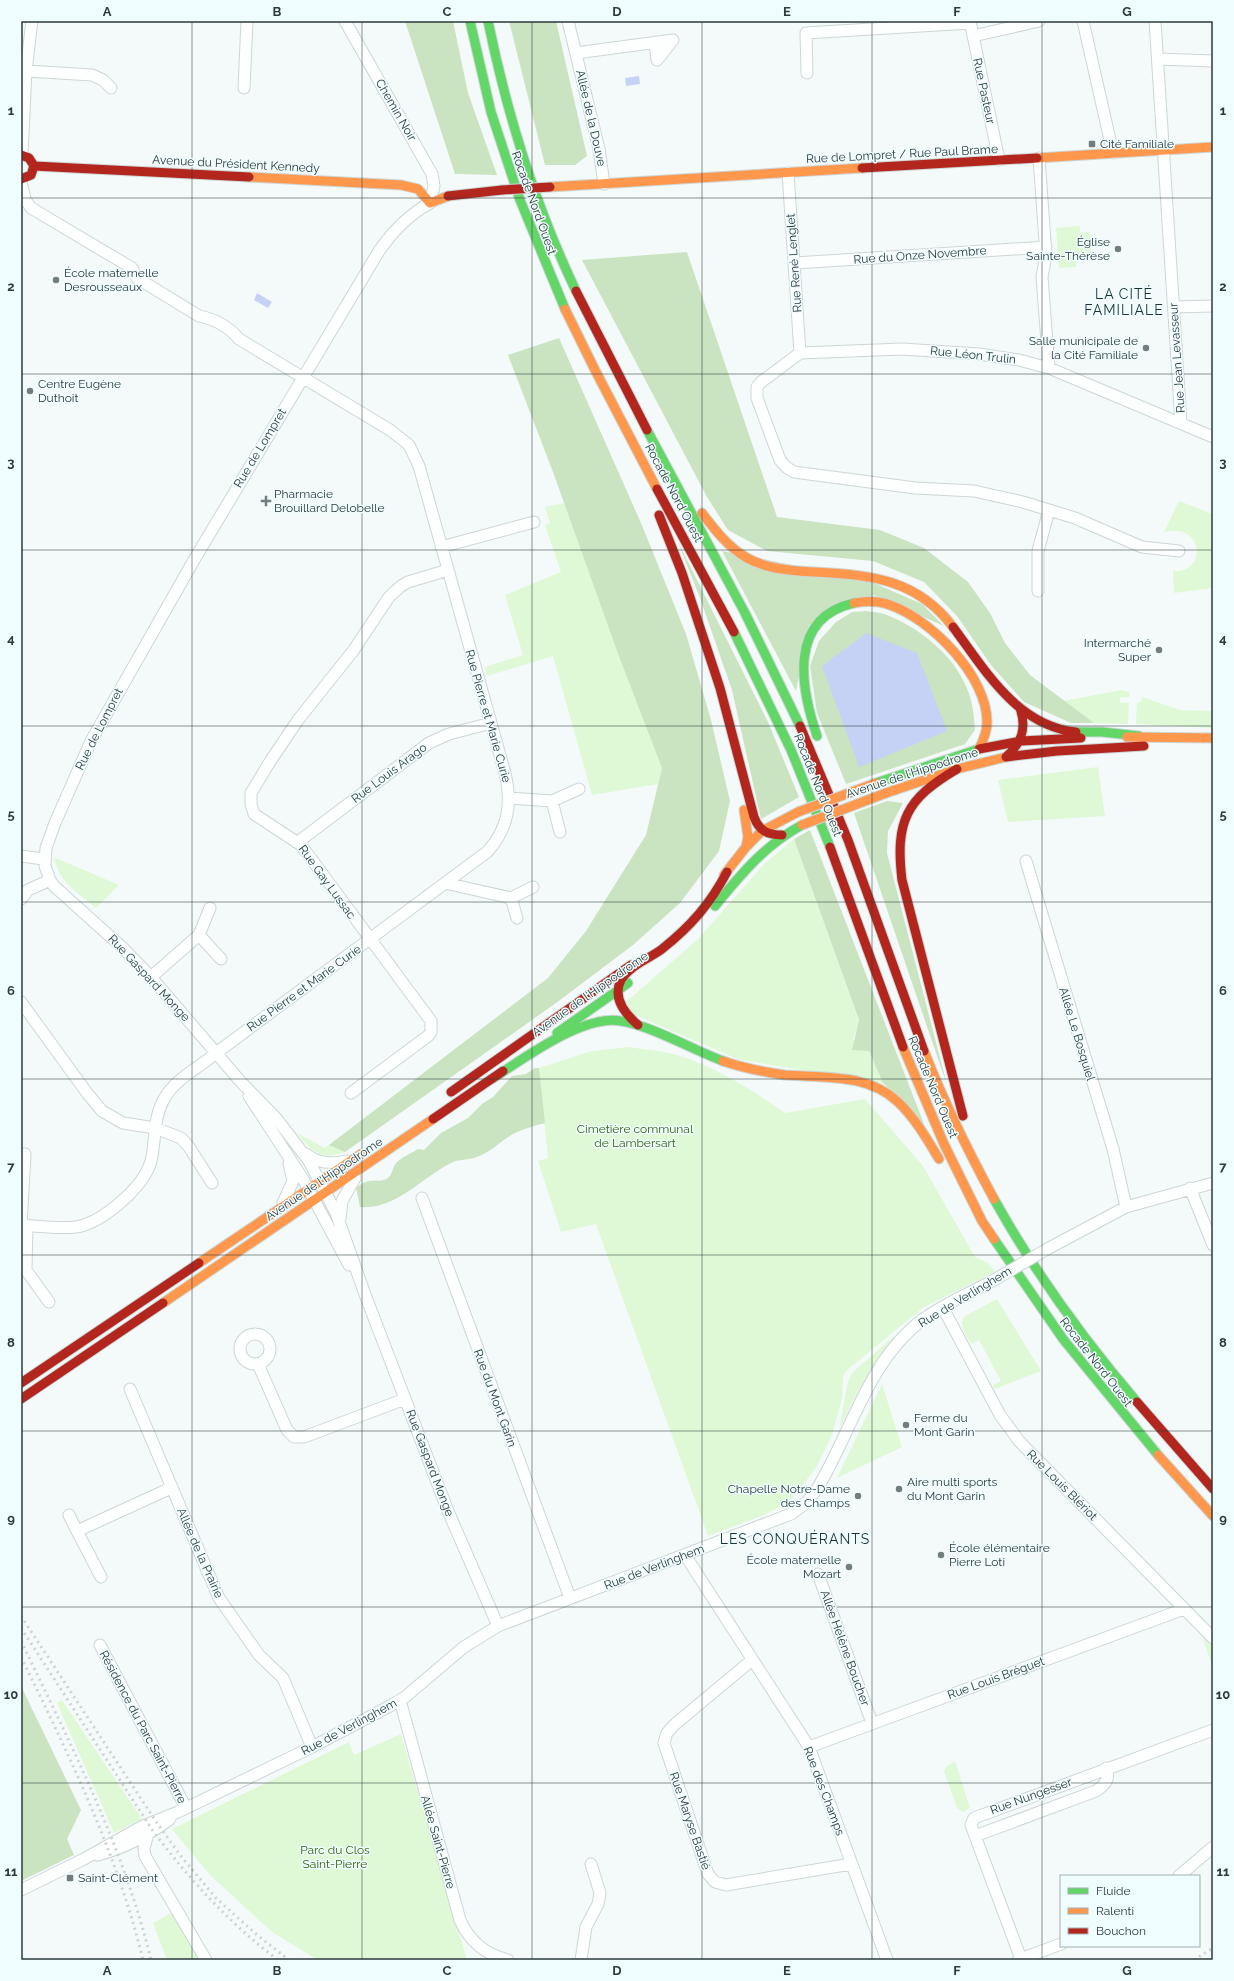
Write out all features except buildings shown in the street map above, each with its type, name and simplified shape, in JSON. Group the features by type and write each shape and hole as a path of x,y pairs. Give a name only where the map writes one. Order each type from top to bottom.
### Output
{"main road":[{"name":"Rocade Nord Ouest","path":"470,21 490,108 524,214 558,296 747,657 778,722 826,836 912,1071 944,1143 983,1222 1043,1311 1095,1381 1129,1423 1213,1516"},
{"name":"Rocade Nord Ouest","path":"488,21 508,103 538,200 577,293 626,391 774,671 804,734 841,823 933,1073 958,1131 992,1198 1023,1249 1073,1322 1132,1397 1213,1489"},
{"name":"Rue de Lompret / Rue Paul Brame","path":"598,184 1213,147"},
{"path":"21,155 29,158 34,166 31,175 21,179"},
{"name":"Avenue du Président Kennedy","path":"34,166 401,184 418,189 430,202"},
{"name":"Rue de Lompret","path":"430,202 452,194 598,184"},
{"path":"626,391 680,472 705,518 733,550 750,560 776,569 796,572 864,576 887,580 912,590 926,599 945,616 990,677 1020,708 1043,722 1064,730 1138,736"},
{"path":"630,436 650,493 682,573 713,665 734,739 743,782 754,817 758,827 762,831 773,835 782,835"},
{"path":"820,747 803,686 802,665 805,648 811,633 828,615 849,604 866,602 891,606 920,621 942,639 963,664 978,692 987,719 985,734 979,749"},
{"path":"1006,757 1021,741 1024,725 1020,708"},
{"name":"Avenue de l'Hippodrome","path":"443,1098 530,1038 663,942 691,915 746,847 762,831 798,812 876,782 979,749 1021,741 1138,736 1213,738"},
{"name":"Avenue de l'Hippodrome","path":"645,971 690,934 756,856 782,835 802,825 886,793 957,769 1006,757 1057,751 1187,744 1213,741"},
{"path":"825,761 841,823"},
{"path":"957,769 927,787 912,803 902,827 900,862 902,880 958,1102 992,1198"},
{"path":"743,782 743,805 748,837 746,847"},
{"path":"638,1025 631,1020 622,1009 618,990 621,981 625,976 662,949 698,914 712,899 727,872"},
{"name":"Avenue de l'Hippodrome","path":"21,1399 327,1193 635,978"},
{"path":"492,1079 564,1035 585,1026 614,1020 638,1025 745,1068 777,1074 845,1078 875,1085 892,1096 907,1111 922,1130 943,1167"},
{"name":"Avenue de l'Hippodrome","path":"21,1383 369,1149"},
{"path":"950,1178 983,1222"}],"street":[{"path":"21,155 26,71 24,49 32,21"},
{"path":"244,88 247,21"},
{"name":"Chemin Noir","path":"345,21 432,174 434,186 430,202"},
{"name":"Allée de la Douve","path":"568,21 599,149 598,184"},
{"path":"973,36 1039,21"},
{"path":"1083,21 1112,153"},
{"name":"Rue Jean Levasseur","path":"1156,21 1181,423"},
{"path":"807,73 806,33 970,22"},
{"name":"Rue Pasteur","path":"970,22 999,160"},
{"name":"Allée de la Douve","path":"576,53 655,42"},
{"path":"1158,59 1213,61"},
{"path":"26,71 92,75 103,80 111,88"},
{"path":"1039,158 1046,247 1046,260 1042,282 1049,368"},
{"name":"Rue René Lenglet","path":"788,172 800,353"},
{"name":"Rue Pierre et Marie Curie","path":"21,182 25,199 31,208 132,268 137,278 199,316 209,318 233,332 239,339 390,430 409,446 419,466 505,773 509,798 504,825 492,846 445,883 180,1080 169,1091 160,1105 155,1128 152,1154 148,1168 139,1183 118,1204 83,1225 70,1227 23,1225"},
{"name":"Rue de Lompret","path":"44,859 55,823 91,741 194,560 302,378 387,239 406,219 430,202"},
{"name":"Rue du Onze Novembre","path":"795,262 1046,247"},
{"path":"1174,307 1213,306"},
{"name":"Rue Léon Trulin","path":"800,353 896,349 933,350 1009,358 1049,368 1213,437"},
{"path":"800,353 759,383 756,389 757,398 778,456 782,464 789,470 801,474 915,488 970,490 1049,510 1094,524 1142,547 1179,551"},
{"path":"1038,591 1038,551 1049,510"},
{"path":"441,547 534,522"},
{"name":"Rue Gay Lussac","path":"351,1093 428,1036 431,1027 428,1016 298,842 254,814 250,798 254,788 287,735 353,651 388,597 408,582 448,570"},
{"name":"Rue Louis Arago","path":"298,842 429,743 449,734 491,723"},
{"path":"509,798 552,801 579,790"},
{"path":"552,801 560,832"},
{"path":"21,856 44,859"},
{"name":"Rue Gaspard Monge","path":"44,859 50,880 152,977 240,1081 269,1110 302,1151 320,1181 327,1193 340,1224 366,1297 448,1511 498,1626"},
{"name":"Allée Le Bosquiel","path":"1026,861 1113,1149 1126,1207"},
{"path":"21,899 28,890 50,880"},
{"path":"445,883 511,898 533,887"},
{"path":"511,898 517,918"},
{"path":"152,977 199,935 210,908"},
{"path":"199,935 221,959"},
{"path":"21,1002 87,1093 102,1111 123,1123 155,1128 181,1138 189,1147 212,1183"},
{"name":"Rue Gaspard Monge","path":"240,1081 309,1189 366,1297"},
{"path":"280,1143 291,1169 293,1181 280,1208"},
{"path":"302,1151 312,1159 327,1163 347,1161 356,1157"},
{"path":"25,1154 23,1225 26,1270 49,1302"},
{"path":"340,1224 340,1208 345,1194 365,1166"},
{"name":"Rue de Verlinghem","path":"21,1890 84,1859 143,1826 182,1810 312,1747 400,1700 464,1647 498,1626 780,1520 796,1511 807,1502 823,1479 868,1390 884,1362 918,1324 943,1308 1049,1248 1126,1207 1190,1188 1213,1183"},
{"path":"1190,1188 1213,1245"},
{"name":"Rue du Mont Garin","path":"422,1198 570,1598"},
{"name":"Rue Louis Blériot","path":"943,1308 996,1408 1012,1433 1027,1451 1213,1638"},
{"path":"258,1364 287,1430 294,1437 304,1437 405,1399"},
{"name":"Allée de la Prairie","path":"130,1389 171,1488 220,1598 259,1655 283,1678 312,1747"},
{"path":"77,1531 171,1488"},
{"path":"69,1515 101,1577"},
{"name":"Rue des Champs","path":"685,1555 809,1747 887,1960"},
{"name":"Allée Hélène Boucher","path":"818,1574 872,1723"},
{"name":"Rue Louis Bréguet","path":"809,1747 1184,1609"},
{"name":"Résidence du Parc Saint-Pierre","path":"100,1645 182,1810"},
{"name":"Rue Maryse Bastié","path":"752,1660 674,1725 667,1733 664,1743 708,1874 715,1882 726,1885 851,1864"},
{"name":"Allée Saint-Pierre","path":"400,1700 460,1920 470,1938 482,1949 488,1953 508,1960"},
{"name":"Rue Nungesser","path":"1019,1960 975,1836 972,1821 977,1816 1213,1730"},
{"name":"Rue Nungesser","path":"975,1836 1096,1790 1106,1783 1108,1778 1106,1768"},
{"name":"Rue de Verlinghem","path":"84,1859 110,1852 148,1834 182,1810"},
{"path":"145,1856 144,1848 148,1834"},
{"path":"125,1845 135,1848 145,1856 206,1960"},
{"path":"1180,1875 1213,1847"},
{"path":"582,1960 586,1927 598,1904 600,1893 591,1864"},
{"path":"1019,1960 1060,1944"}],"green space":[{"path":"405,21 453,21 468,93 497,175 455,174"},
{"path":"509,21 556,21 587,156 575,165 545,165"},
{"path":"1080,226 1080,233 1090,232 1092,258 1076,259 1076,267 1059,268 1056,228"},
{"path":"687,252 777,517 880,530 924,548 968,582 990,613 1005,643 1030,675 1094,723 1071,723 1024,702 991,665 957,616 924,582 873,561 767,551 728,530 707,497 582,260"},
{"path":"559,338 641,523 686,634 711,720 730,801 719,851 680,903 633,945 556,1003 345,1152 329,1145 548,978 586,931 646,835 662,768 620,659 553,472 508,355"},
{"path":"1179,501 1213,514 1213,588 1174,593 1173,571 1184,570 1192,565 1196,557 1197,549 1194,541 1187,534 1178,531 1164,532"},
{"path":"564,503 662,767 658,784 592,795 553,656 487,676 485,667 523,655 505,595 561,572 545,525 550,523 545,507"},
{"path":"677,540 768,722 799,797 761,819 732,690 700,598"},
{"path":"722,551 867,580 922,604 944,626 874,595 809,625 796,691"},
{"path":"866,611 882,613 910,626 932,642 941,651 958,671 967,688 972,705 975,730 965,744 846,784 817,713 810,666 819,641 836,622 852,612"},
{"path":"1122,690 1129,692 1130,697 1120,697 1120,703 1129,703 1128,724 1094,723 1063,701"},
{"path":"1142,697 1180,710 1213,711 1213,728 1136,724 1137,703 1141,702"},
{"path":"1098,767 1105,816 1008,822 998,780"},
{"path":"887,801 903,803 888,831 887,853 947,1085 854,813"},
{"path":"810,830 924,1124 883,1083 869,1051 852,1050 859,1020 794,839"},
{"path":"794,839 859,1021 853,1040 869,1051 883,1083 740,1060 630,1013 627,1001 698,939 765,863"},
{"path":"54,857 119,885 96,908 64,880 56,866"},
{"name":"Cimetière communal de Lambersart","path":"628,1047 672,1054 699,1063 737,1082 785,1113 865,1099 923,1166 975,1257 988,1263 995,1272 924,1307 847,1370 843,1376 842,1398 832,1435 816,1468 789,1502 762,1516 708,1536 596,1224 561,1232 538,1161 548,1158 539,1068 592,1051"},
{"path":"535,1068 539,1068 545,1123 513,1134 482,1155 451,1163 408,1192 385,1204 373,1207 360,1207 356,1188 361,1184 370,1181 381,1181 388,1178 391,1175 395,1164 399,1160 418,1149 424,1150 441,1133 468,1118 482,1104 493,1097 512,1076 526,1074"},
{"path":"297,1133 325,1148 329,1145 345,1152 329,1156 317,1153 307,1145"},
{"path":"997,1299 1041,1371 995,1389 993,1385 1001,1381 979,1340 971,1344 962,1323 965,1316"},
{"path":"893,1337 895,1337 878,1359 864,1382 839,1430 848,1381 853,1372"},
{"path":"882,1384 902,1447 837,1478"},
{"path":"1202,1636 1213,1648 1213,1668"},
{"path":"21,1686 81,1810 67,1839 74,1855 21,1881"},
{"path":"62,1700 142,1819 114,1833 57,1703"},
{"name":"Parc du Clos Saint-Pierre","path":"401,1734 467,1960 318,1960 272,1932 211,1876 172,1829 349,1742 354,1755"},
{"path":"955,1761 970,1808 963,1812 957,1808 944,1771 946,1767"},
{"path":"173,1912 199,1960 167,1960 153,1923"}],"water":[{"path":"639,76 640,84 626,86 625,78"},
{"path":"257,293 272,302 268,308 254,300"},
{"path":"866,633 917,653 947,731 859,767 822,666"}],"railway":[{"path":"21,1616 155,1820 180,1855 216,1898 256,1934 289,1960"},
{"path":"21,1628 153,1831 181,1867 211,1900 243,1931 278,1960"},
{"path":"21,1641 77,1758 111,1837 140,1918 151,1960"},
{"path":"21,1657 74,1768 106,1843 120,1881 143,1960"},
{"path":"1194,1960 1213,1948"},
{"path":"1207,1960 1213,1956"}],"traffic: fast":[{"path":"470,21 491,112 520,200 565,309"},
{"path":"488,21 513,125 524,159 548,226 576,291"},
{"path":"647,430 745,613 800,726"},
{"path":"817,736 811,717 804,677 804,658 809,639 818,624 833,611 854,603"},
{"path":"734,632 791,750 830,847"},
{"path":"1076,732 1102,732 1139,736"},
{"path":"876,783 979,749"},
{"path":"715,906 754,861 776,842 802,825"},
{"path":"557,1033 628,983"},
{"path":"492,1079 554,1040 589,1024 606,1021 621,1021 646,1028 723,1061"},
{"path":"994,1199 1009,1226 1043,1279 1079,1330 1137,1402"},
{"path":"994,1239 1063,1339 1158,1455"}],"traffic: slow":[{"path":"1037,158 1213,147"},
{"path":"550,187 862,168"},
{"path":"249,177 401,185 418,189 430,203 448,196"},
{"path":"565,309 657,489"},
{"path":"702,513 728,543 740,554 755,562 780,569 855,575 892,583 908,589 924,599 939,611 953,627"},
{"path":"854,603 881,603 906,612 939,636 954,652 968,669 978,687 985,705 987,726 979,749"},
{"path":"1127,737 1213,738"},
{"path":"886,793 957,769 1006,757"},
{"path":"798,812 876,783"},
{"path":"802,825 886,793"},
{"path":"744,810 748,837 746,847"},
{"path":"724,875 746,847 762,831 798,812"},
{"path":"903,1047 944,1144 982,1221 994,1239"},
{"path":"924,1051 957,1126 994,1199"},
{"path":"723,1061 769,1073 830,1077 873,1086 886,1093 904,1108 920,1129 939,1159"},
{"path":"163,1303 433,1119"},
{"path":"199,1263 361,1154"},
{"path":"1158,1455 1213,1516"}],"traffic: jam":[{"path":"21,155 29,158 34,166 31,175 21,179"},
{"path":"862,168 1037,158"},
{"path":"34,166 249,177"},
{"path":"502,190 550,187"},
{"path":"448,196 502,190"},
{"path":"576,291 647,430"},
{"path":"657,489 734,632"},
{"path":"659,515 682,573 720,688 754,817 761,829 768,833 782,835"},
{"path":"953,627 990,678 1020,707 1036,719 1055,728 1076,732"},
{"path":"1006,757 1016,746 1022,735 1023,722 1020,708"},
{"path":"800,726 848,840 924,1051"},
{"path":"979,749 1021,741 1081,738"},
{"path":"1006,757 1057,751 1144,746"},
{"path":"957,769 940,780 915,802 903,827 900,842 900,860 902,880 963,1116"},
{"path":"830,847 903,1047"},
{"path":"638,1025 621,1005 618,993 621,980 629,970 657,953 691,923 707,904 721,884 727,872"},
{"path":"451,1092 631,965"},
{"path":"433,1119 503,1071"},
{"path":"21,1383 199,1263"},
{"path":"21,1399 163,1303"},
{"path":"1137,1402 1213,1489"}],"place":[{"name":"Cité Familiale","path":"1092,144"},
{"name":"Église Sainte-Thérèse","path":"1118,249"},
{"name":"École maternelle Desrousseaux","path":"56,280"},
{"name":"Salle municipale de la Cité Familiale","path":"1146,348"},
{"name":"Centre Eugène Duthoit","path":"30,391"},
{"name":"Pharmacie Brouillard Delobelle","path":"266,501"},
{"name":"Intermarché Super","path":"1159,650"},
{"name":"Ferme du Mont Garin","path":"906,1425"},
{"name":"Aire multi sports du Mont Garin","path":"899,1489"},
{"name":"Chapelle Notre-Dame des Champs","path":"858,1496"},
{"name":"École élémentaire Pierre Loti","path":"941,1555"},
{"name":"École maternelle Mozart","path":"849,1567"},
{"name":"Saint-Clément","path":"70,1878"}],"district":[{"name":"LA CITÉ FAMILIALE","path":"1124,302"},
{"name":"LES CONQUÉRANTS","path":"795,1539"}]}
